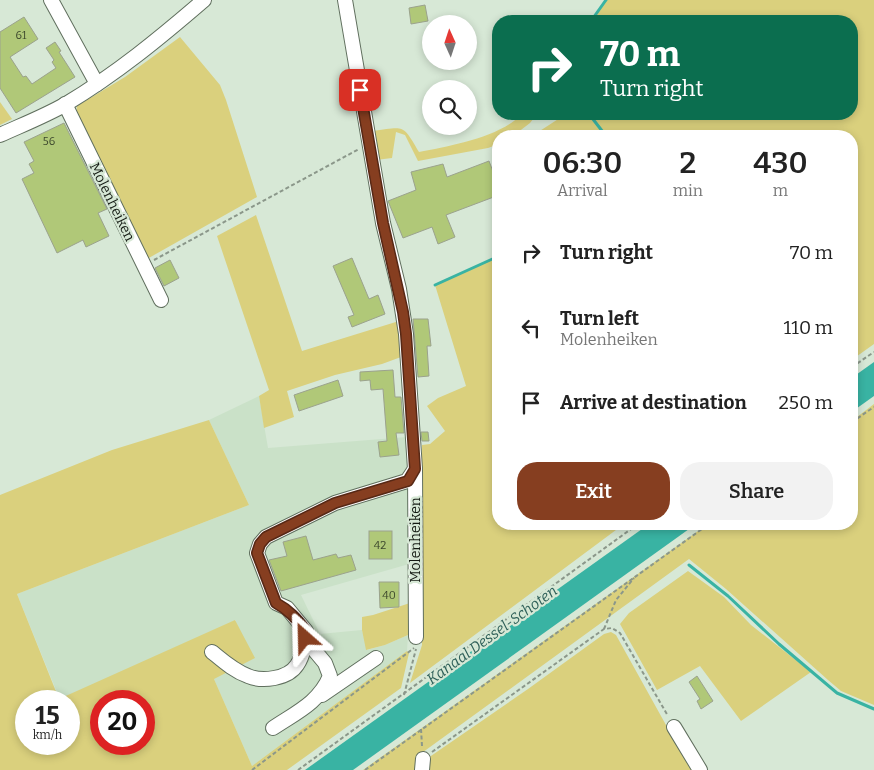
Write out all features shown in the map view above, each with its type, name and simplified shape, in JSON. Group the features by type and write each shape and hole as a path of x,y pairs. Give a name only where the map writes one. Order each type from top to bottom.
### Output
{"street":[{"path":"51,0 97,84"},
{"path":"0,135 65,104 97,84 144,51 204,0"},
{"name":"Molenheiken","path":"345,0 383,223 399,289 404,319 415,469 416,636"},
{"name":"Molenheiken","path":"65,104 161,300"},
{"path":"212,652 237,671 249,677 276,678 288,673 297,665 305,646 306,631 287,608 276,603 257,553 260,544 266,537 335,503 408,481 415,469"},
{"path":"305,638 326,663 330,676 325,688 317,698"},
{"path":"273,728 376,658"},
{"path":"674,726 700,770"}],"path":[{"path":"143,266 370,143"},
{"path":"858,363 874,352"},
{"path":"858,418 874,407"},
{"path":"298,770 630,530"},
{"path":"365,770 700,530"},
{"path":"604,629 616,600 635,576"},
{"path":"422,764 604,629 612,628 620,633 674,726"},
{"path":"252,770 416,647 404,695"},
{"path":"422,729 422,764"}],"shaded area":[{"path":"606,0 874,0 874,344 858,355 858,130 541,130 557,120 858,120 858,15 595,15"},
{"path":"180,37 220,85 257,197 147,259 76,114 77,106 125,77"},
{"path":"0,102 12,119 0,125"},
{"path":"515,120 532,120 521,130 499,130"},
{"path":"402,129 419,152 492,133 492,147 418,161 405,135 396,132 392,158 376,160 372,131"},
{"path":"256,215 302,351 399,321 401,357 382,364 335,375 287,391 294,417 264,428 259,396 269,390 217,236"},
{"path":"492,259 492,530 616,530 410,683 422,645 422,445 430,444 445,431 427,406 438,398 466,386 435,285"},
{"path":"259,396 268,448 407,437 409,564 301,595 320,634 362,630 367,650 408,635 407,651 252,766 214,679 236,620 80,691 56,690 17,594 249,505 209,420"},
{"path":"874,404 874,705 841,691 726,589 689,559 419,755 418,770 363,770 700,530 858,530 858,416"},
{"path":"209,420 249,505 17,594 55,690 15,690 15,755 80,755 79,690 235,620 255,658 214,679 252,766 407,651 409,653 401,688 287,770 0,770 0,495 112,450"},
{"path":"688,571 724,597 751,625 811,672 741,721 700,666 657,690 620,624 629,613"},
{"path":"410,603 408,635 385,645 366,650 362,630 362,617"},
{"path":"611,632 616,635 691,770 427,770 428,758 604,634"}],"water":[{"path":"874,362 874,396 858,407 858,373"},
{"path":"641,530 688,530 353,770 305,770"}],"building":[{"path":"425,5 427,15 422,15 422,22 411,24 409,8"},
{"path":"24,17 38,39 10,57 23,77 26,76 32,84 56,68 52,62 54,60 46,48 55,42 75,77 16,113 0,88 0,32"},
{"path":"64,123 107,209 98,213 109,236 86,247 83,240 57,253 22,179 34,173 29,164 34,161 24,142"},
{"path":"489,161 492,169 492,198 446,215 455,237 438,244 432,227 403,238 388,201 416,190 411,172 443,164 447,177"},
{"path":"352,258 369,299 378,295 385,314 352,327 348,317 354,315 333,266"},
{"path":"170,260 179,278 164,286 155,268"},
{"path":"413,319 428,319 431,346 427,346 429,376 418,377"},
{"path":"393,370 395,397 401,397 404,433 396,433 399,455 380,457 378,442 387,441 383,389 371,390 370,380 360,381 360,372"},
{"path":"338,380 343,396 299,411 294,395"},
{"path":"421,432 428,432 429,441 422,441"},
{"path":"369,531 392,531 392,559 369,559"},
{"path":"306,536 313,560 336,554 338,558 351,555 356,570 281,591 269,560 287,556 283,542"},
{"path":"379,582 399,582 399,607 380,608"},
{"path":"697,676 713,701 701,709 697,701 700,699 689,682"}],"waterway":[{"path":"595,15 606,0"},
{"path":"594,120 601,130"},
{"path":"435,285 492,259"},
{"path":"689,565 728,596 779,644 837,693 874,709"}],"route":[{"path":"305,638 306,631 287,608 276,603 257,553 260,544 266,537 335,503 408,481 415,469 403,312 383,223 360,90"}],"water label":[{"name":"Kanaal Dessel-Schoten","path":"492,635"}]}
